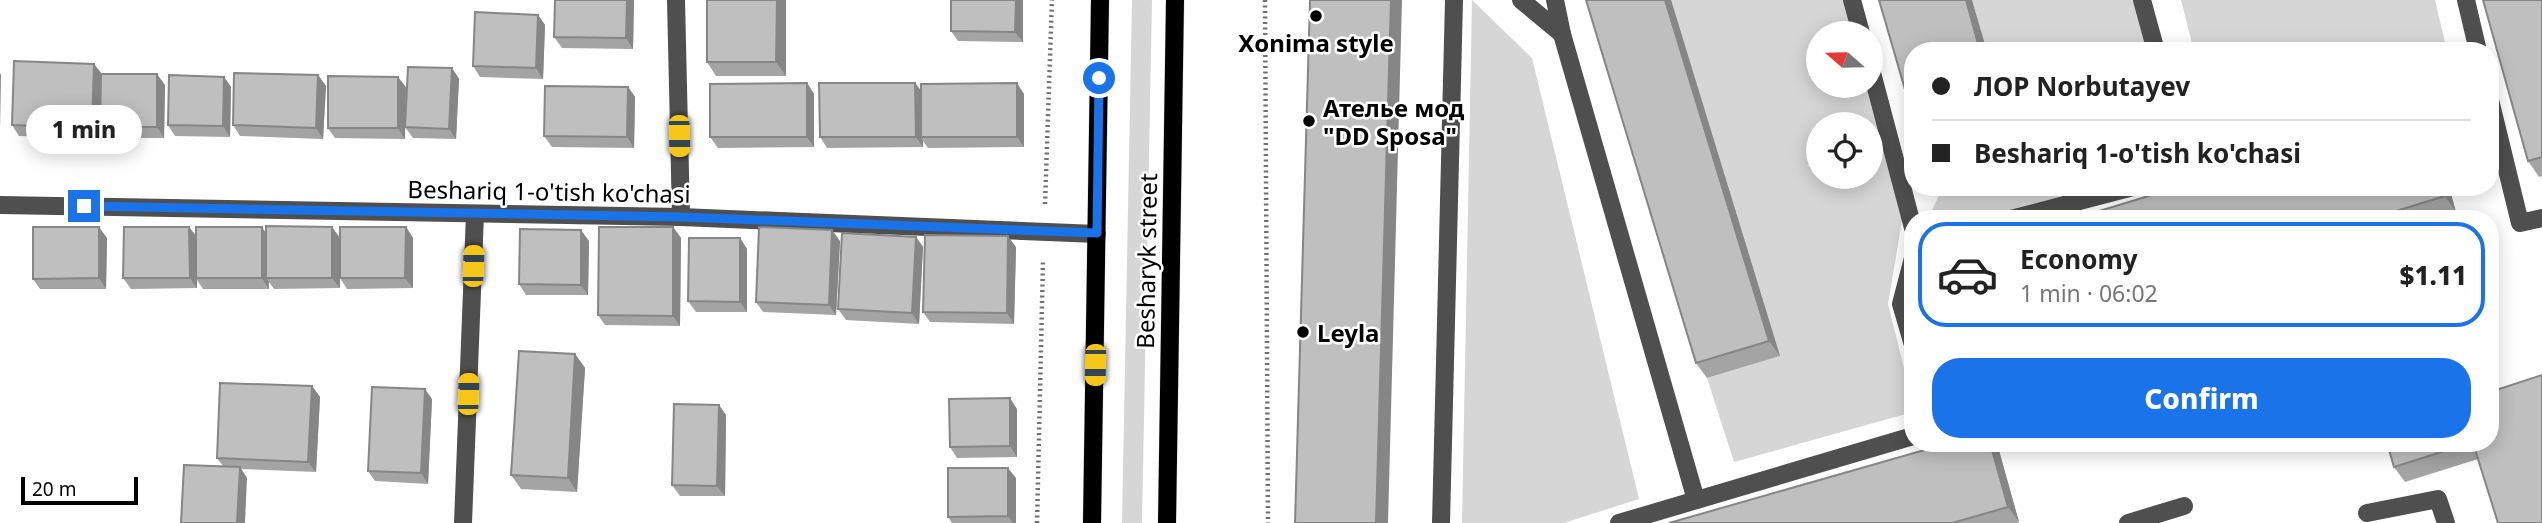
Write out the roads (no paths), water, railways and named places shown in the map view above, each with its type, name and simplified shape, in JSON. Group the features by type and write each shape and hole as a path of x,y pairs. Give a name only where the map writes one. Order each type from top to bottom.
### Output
{"main road":[{"name":"Besharyk street","path":"1092,523 1100,0"},
{"name":"Besharyk street","path":"1167,523 1175,0"}],"street":[{"path":"676,0 681,217"},
{"path":"1441,523 1454,0"},
{"path":"1521,0 1562,34"},
{"path":"1555,0 1562,34 1696,500"},
{"path":"1852,0 1858,21"},
{"path":"2142,0 2154,42"},
{"path":"2466,0 2476,42"},
{"path":"1879,98 1904,194"},
{"path":"2499,137 2520,223 2542,218"},
{"path":"2045,210 2099,196"},
{"name":"Beshariq 1-o'tish ko'chasi","path":"0,205 681,217 1097,233"},
{"path":"463,523 475,214"},
{"path":"1904,292 1901,304 1904,314"},
{"path":"1619,523 1904,439"},
{"path":"2367,513 2438,499 2446,523"},
{"path":"2128,523 2184,506"}],"place":[{"name":"Xonima style","path":"1316,16"},
{"name":"Ателье мод \"DD Sposa\"","path":"1309,121"},
{"name":"Leyla","path":"1303,332"}]}
